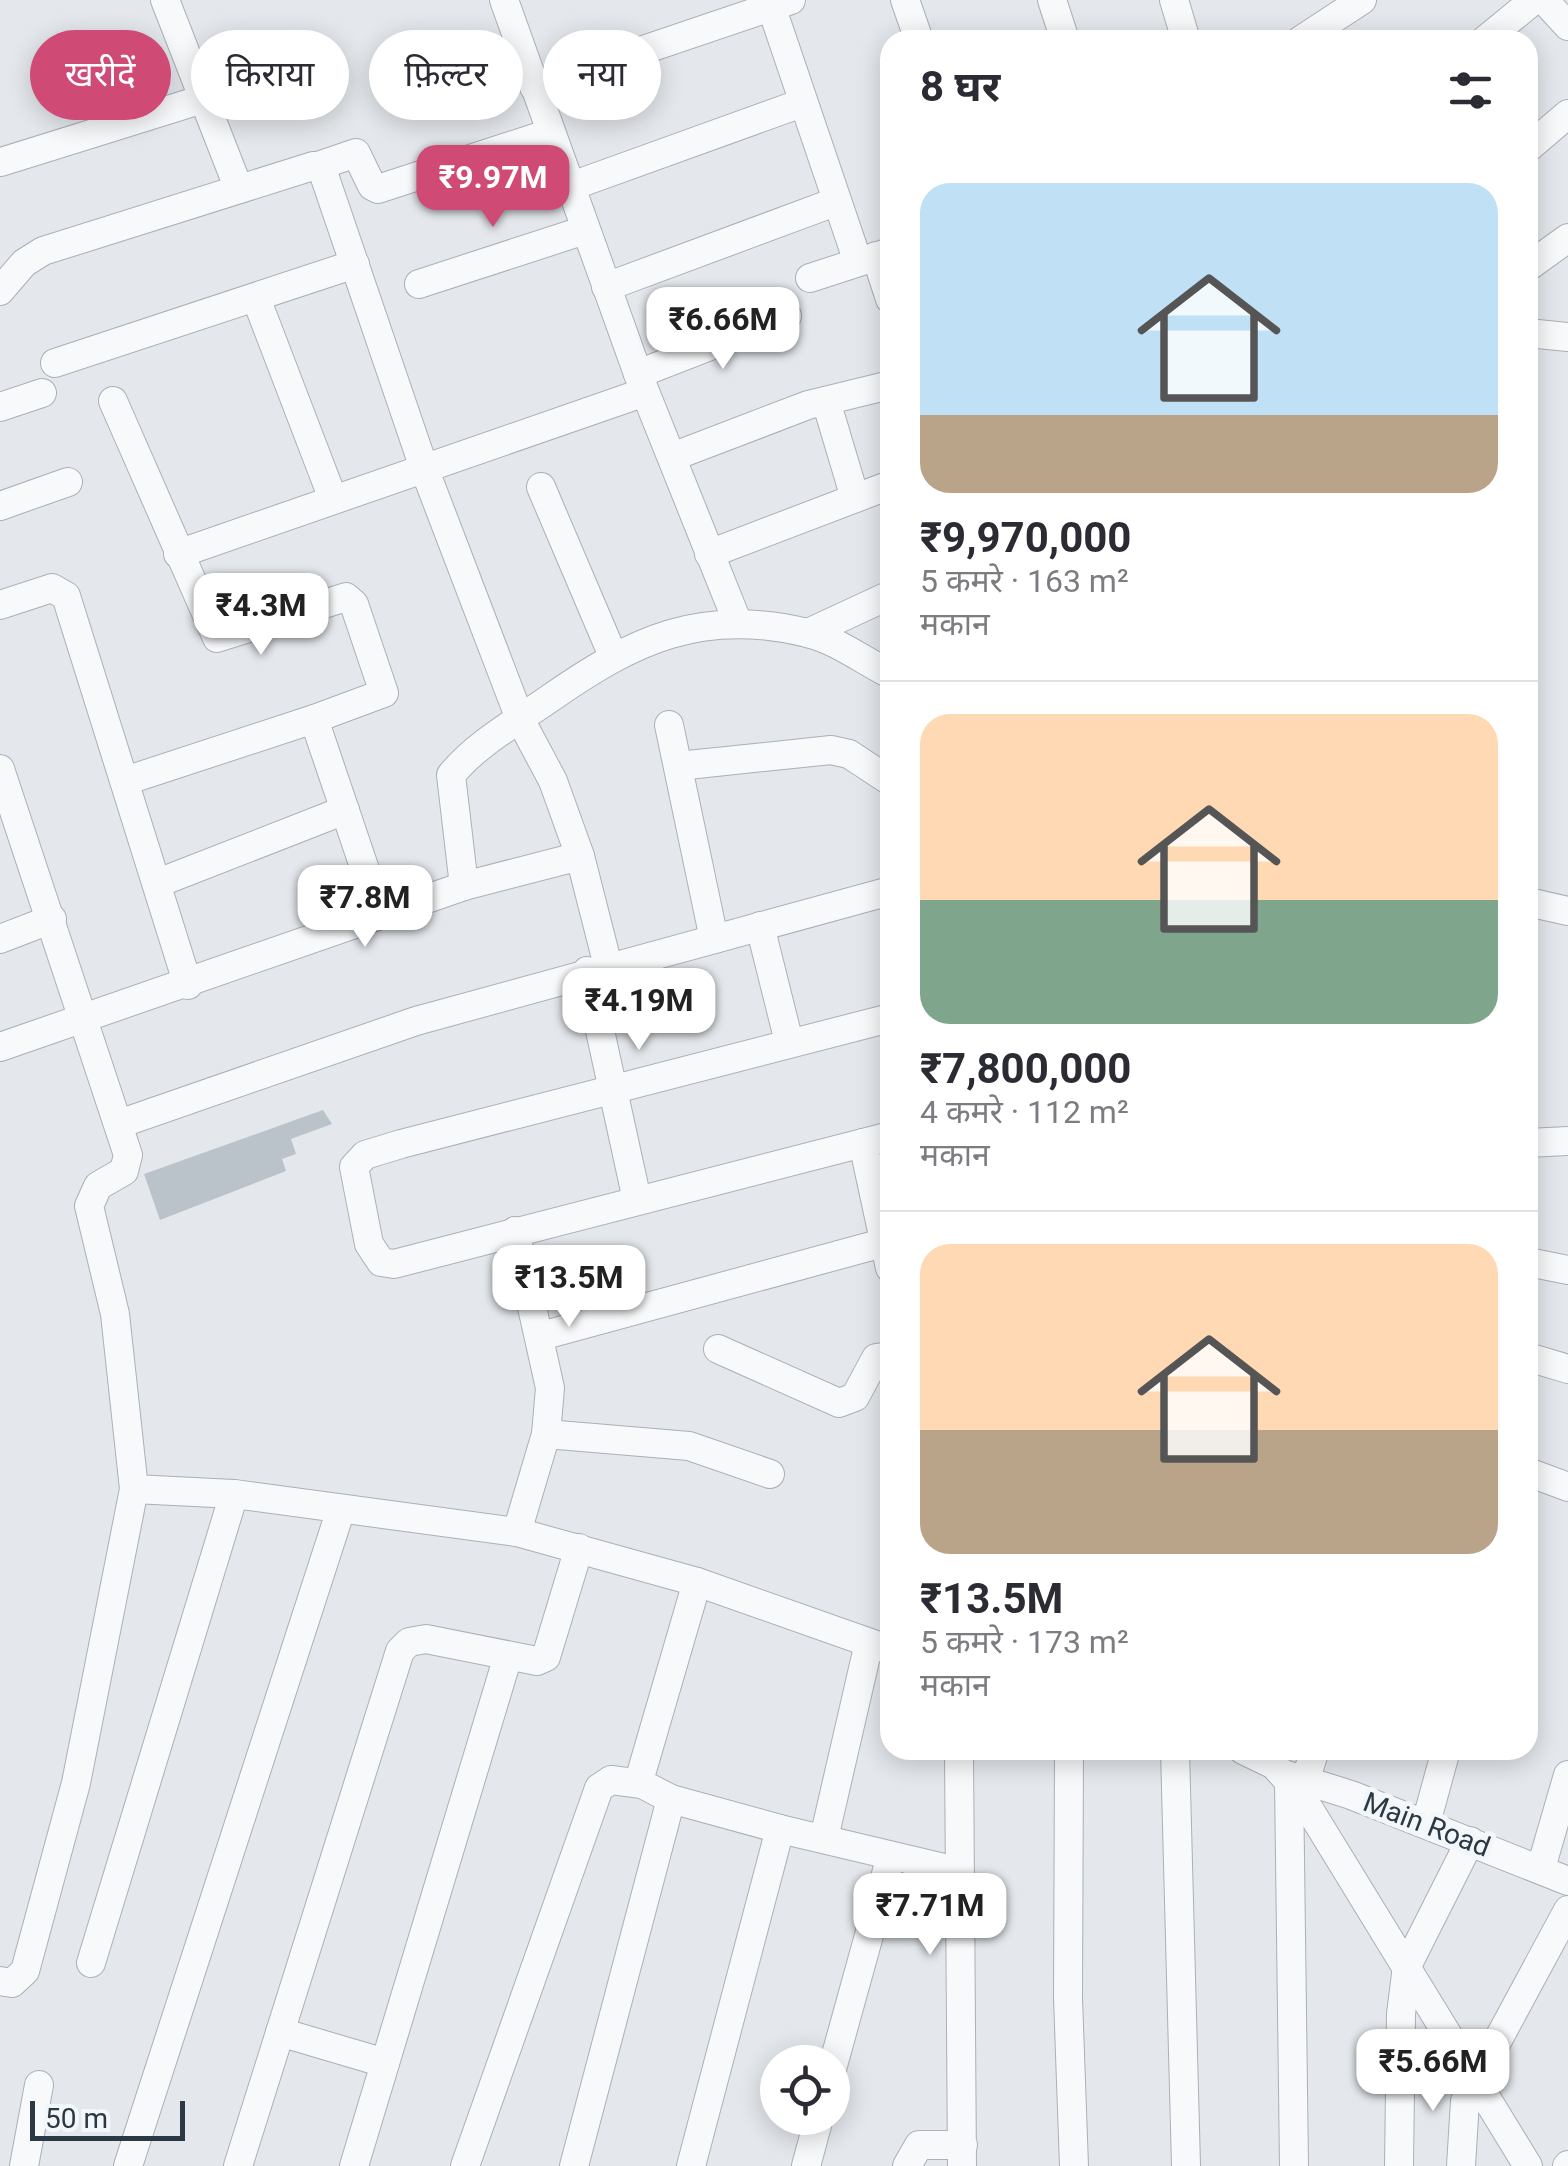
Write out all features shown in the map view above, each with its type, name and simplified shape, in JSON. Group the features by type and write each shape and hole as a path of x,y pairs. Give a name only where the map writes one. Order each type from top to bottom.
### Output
{"street":[{"path":"165,0 191,68"},
{"path":"504,0 641,383 738,620"},
{"path":"906,0 916,30"},
{"path":"1052,0 1062,30"},
{"path":"1174,0 1183,30"},
{"path":"1316,30 1362,0"},
{"path":"1498,30 1534,0"},
{"path":"1544,0 1568,26"},
{"path":"534,87 777,2 802,104 835,202 875,257 810,278"},
{"path":"1,162 191,103"},
{"path":"569,187 802,104"},
{"path":"1538,140 1568,114"},
{"path":"211,120 238,188"},
{"path":"0,291 24,263 43,251 356,154 378,188 550,133"},
{"path":"318,166 327,174 424,468 520,719 553,781 580,856 614,1090 638,1200"},
{"path":"606,287 835,202"},
{"path":"419,284 585,230"},
{"path":"1538,260 1568,238"},
{"path":"55,363 355,264"},
{"path":"256,298 333,499"},
{"path":"178,554 424,468 641,383 787,316"},
{"path":"1538,333 1568,336"},
{"path":"672,457 826,401 880,388"},
{"path":"0,407 42,392"},
{"path":"826,401 856,498"},
{"path":"113,402 218,638 350,598 384,693 126,781"},
{"path":"0,506 68,482"},
{"path":"540,487 612,656"},
{"path":"710,554 880,489"},
{"path":"0,605 52,588 66,596 188,985"},
{"path":"808,632 880,600"},
{"path":"464,886 451,774 520,719 612,656 683,630 738,620 808,632 880,669"},
{"path":"314,719 380,914"},
{"path":"670,725 714,939"},
{"path":"678,766 831,750 849,754 880,774"},
{"path":"0,770 10,825 52,920 119,1124 128,1164 98,1186 89,1206 120,1345 134,1488 109,1633 71,1802 25,1971 19,1980 0,1981"},
{"path":"158,883 346,810"},
{"path":"0,1047 188,985 464,886 580,856"},
{"path":"119,1124 416,1020 880,894"},
{"path":"1538,904 1568,910"},
{"path":"0,939 52,920"},
{"path":"760,926 789,1042"},
{"path":"880,1020 401,1144 366,1155 354,1166 369,1244 381,1262 394,1264 876,1139 880,1173"},
{"path":"1538,1136 1568,1141"},
{"path":"515,1232 550,1388 546,1434 516,1532"},
{"path":"541,1336 880,1252"},
{"path":"718,1350 838,1403 855,1397 876,1358 880,1357"},
{"path":"1538,1360 1568,1369"},
{"path":"546,1434 690,1446 770,1474"},
{"path":"1538,1476 1568,1486"},
{"path":"134,1488 234,1494 516,1532 698,1582 880,1646 824,1838"},
{"path":"91,1963 234,1494"},
{"path":"128,2166 341,1508"},
{"path":"238,2166 400,1651 410,1642 426,1639 537,1661 546,1658 579,1548"},
{"path":"642,1784 641,1774 698,1582"},
{"path":"354,2166 508,1656"},
{"path":"906,2166 920,2146 962,2155 959,1760"},
{"path":"1068,1760 1068,1998 1074,2166"},
{"path":"1175,1760 1186,2166"},
{"name":"Main Road","path":"1261,1760 1293,1778 1426,1824 1568,1881"},
{"path":"1294,2166 1293,1778 1307,1760"},
{"path":"1426,1824 1443,1760"},
{"path":"1541,1868 1568,1775"},
{"path":"1293,1778 1528,2166"},
{"path":"464,2166 600,1788 611,1780 642,1784 671,1799 780,1829 957,1871"},
{"path":"574,2166 671,1799"},
{"path":"691,2166 780,1829"},
{"path":"1399,2166 1401,2014 1407,1966 1470,1841"},
{"path":"839,2045 891,1856"},
{"path":"1460,2166 1461,2115 1568,1910"},
{"path":"280,2032 386,2063"},
{"path":"24,2166 39,2085"},
{"path":"806,2166 814,2135"}],"building":[{"path":"323,1110 332,1124 291,1139 296,1154 282,1159 286,1171 160,1220 144,1174"}]}
